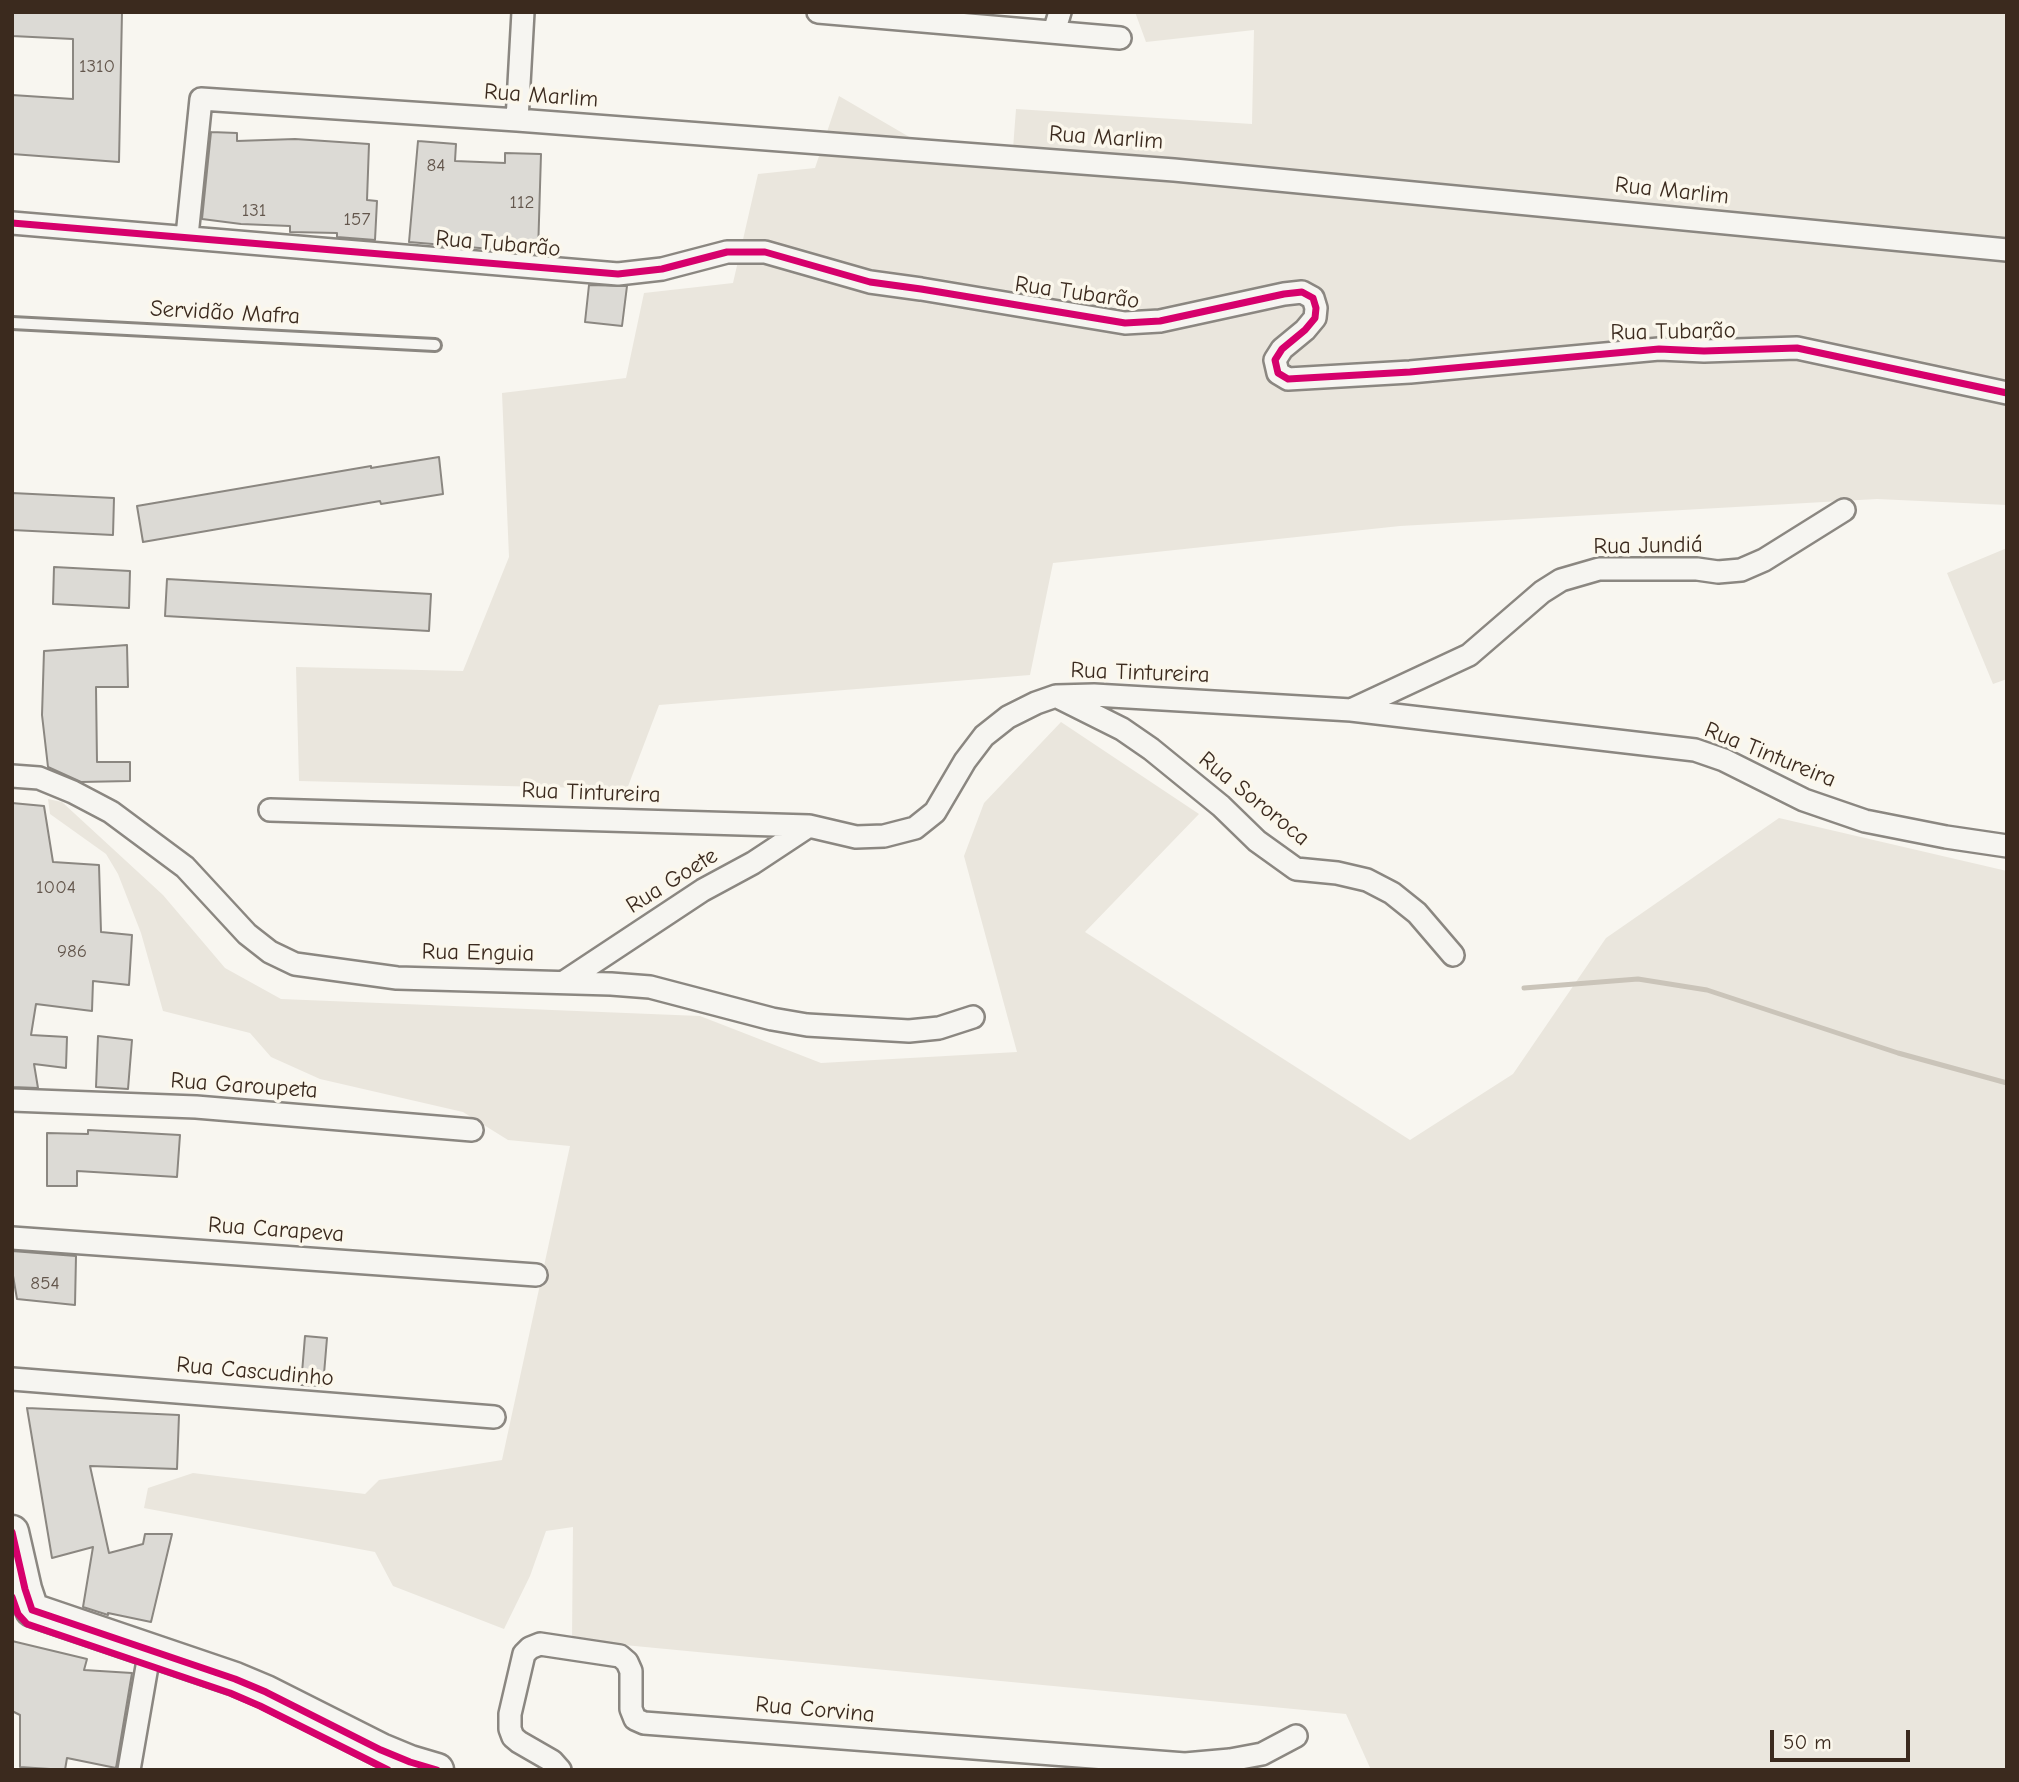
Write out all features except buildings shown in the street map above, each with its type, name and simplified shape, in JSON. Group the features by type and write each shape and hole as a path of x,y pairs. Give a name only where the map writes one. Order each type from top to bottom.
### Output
{"main road":[{"path":"12,1532 24,1589 22,1606 267,1692 381,1750 437,1770"}],"street":[{"path":"517,120 523,12"},
{"path":"818,12 1057,22 1120,38"},
{"name":"Rua Marlim","path":"187,236 201,99 1174,170 2007,250"},
{"name":"Rua Tubarão","path":"12,223 618,274 662,269 727,251 765,252 870,282 1125,323 1160,321 1302,292 1313,298 1315,318 1282,349 1275,360 1278,373 1288,379 1409,372 1659,349 1704,351 1797,348 2007,393"},
{"name":"Rua Jundiá","path":"1351,710 1469,655 1542,592 1561,580 1599,569 1697,569 1718,572 1741,570 1764,560 1844,510"},
{"name":"Rua Tintureira","path":"270,810 809,826 856,837 884,836 915,828 935,811 965,761 984,736 1008,717 1056,696 1094,695 1351,710 1695,750 1724,760 1804,800 1865,821 2007,846"},
{"name":"Rua Sororoca","path":"1056,696 1122,729 1151,749 1221,806 1257,841 1296,869 1337,873 1367,880 1392,893 1417,913 1452,955"},
{"name":"Rua Enguia","path":"12,776 39,778 111,812 185,867 247,934 270,952 295,964 397,978 650,987 772,1019 807,1025 909,1031 939,1028 973,1017"},
{"name":"Rua Goete","path":"564,982 702,890 753,863 809,826"},
{"name":"Rua Garoupeta","path":"12,1100 196,1107 472,1130"},
{"name":"Rua Carapeva","path":"12,1238 536,1275"},
{"name":"Rua Cascudinho","path":"12,1379 494,1418"},
{"name":"Rua Corvina","path":"560,1770 552,1761 519,1742 510,1729 510,1714 524,1654 540,1644 620,1656 631,1671 631,1709 635,1718 644,1723 1185,1764 1262,1754 1296,1736"},
{"path":"129,1770 150,1649"}],"lane":[{"name":"Servidão Mafra","path":"12,323 435,345"}],"shaded area":[{"path":"1135,12 2007,12 2007,505 1877,499 1400,526 1053,563 1030,675 659,705 627,789 299,781 296,667 463,671 509,557 502,393 626,378 644,293 733,283 758,174 815,168 839,96 954,163 1012,162 1016,109 1252,124 1254,30 1146,42"},
{"path":"2007,548 2007,679 1993,684 1947,573"},
{"path":"1061,722 1199,814 1085,932 1410,1140 1513,1074 1606,938 1779,818 2007,871 2007,1770 1371,1770 1346,1714 572,1640 573,1527 546,1531 530,1576 504,1629 393,1586 375,1552 144,1508 148,1488 193,1473 365,1494 379,1480 502,1460 570,1146 508,1140 463,1112 320,1079 271,1057 250,1033 163,1011 141,933 118,874 106,854 50,814 48,799 62,802 163,895 225,968 281,999 700,1016 821,1063 1017,1052 964,856 984,803"}],"waterway":[{"path":"1524,988 1638,979 1707,990 1898,1053 2007,1083"}],"cycle path":[{"path":"12,223 618,274 662,269 727,252 765,252 870,282 1125,323 1160,321 1302,292 1313,298 1315,318 1282,349 1275,360 1278,373 1288,379 1410,372 1659,349 1704,351 1797,348 2007,393"},
{"path":"12,1532 32,1610 235,1679 381,1750 437,1770"},
{"path":"12,1597 18,1614 27,1624 230,1693 388,1770"}]}
